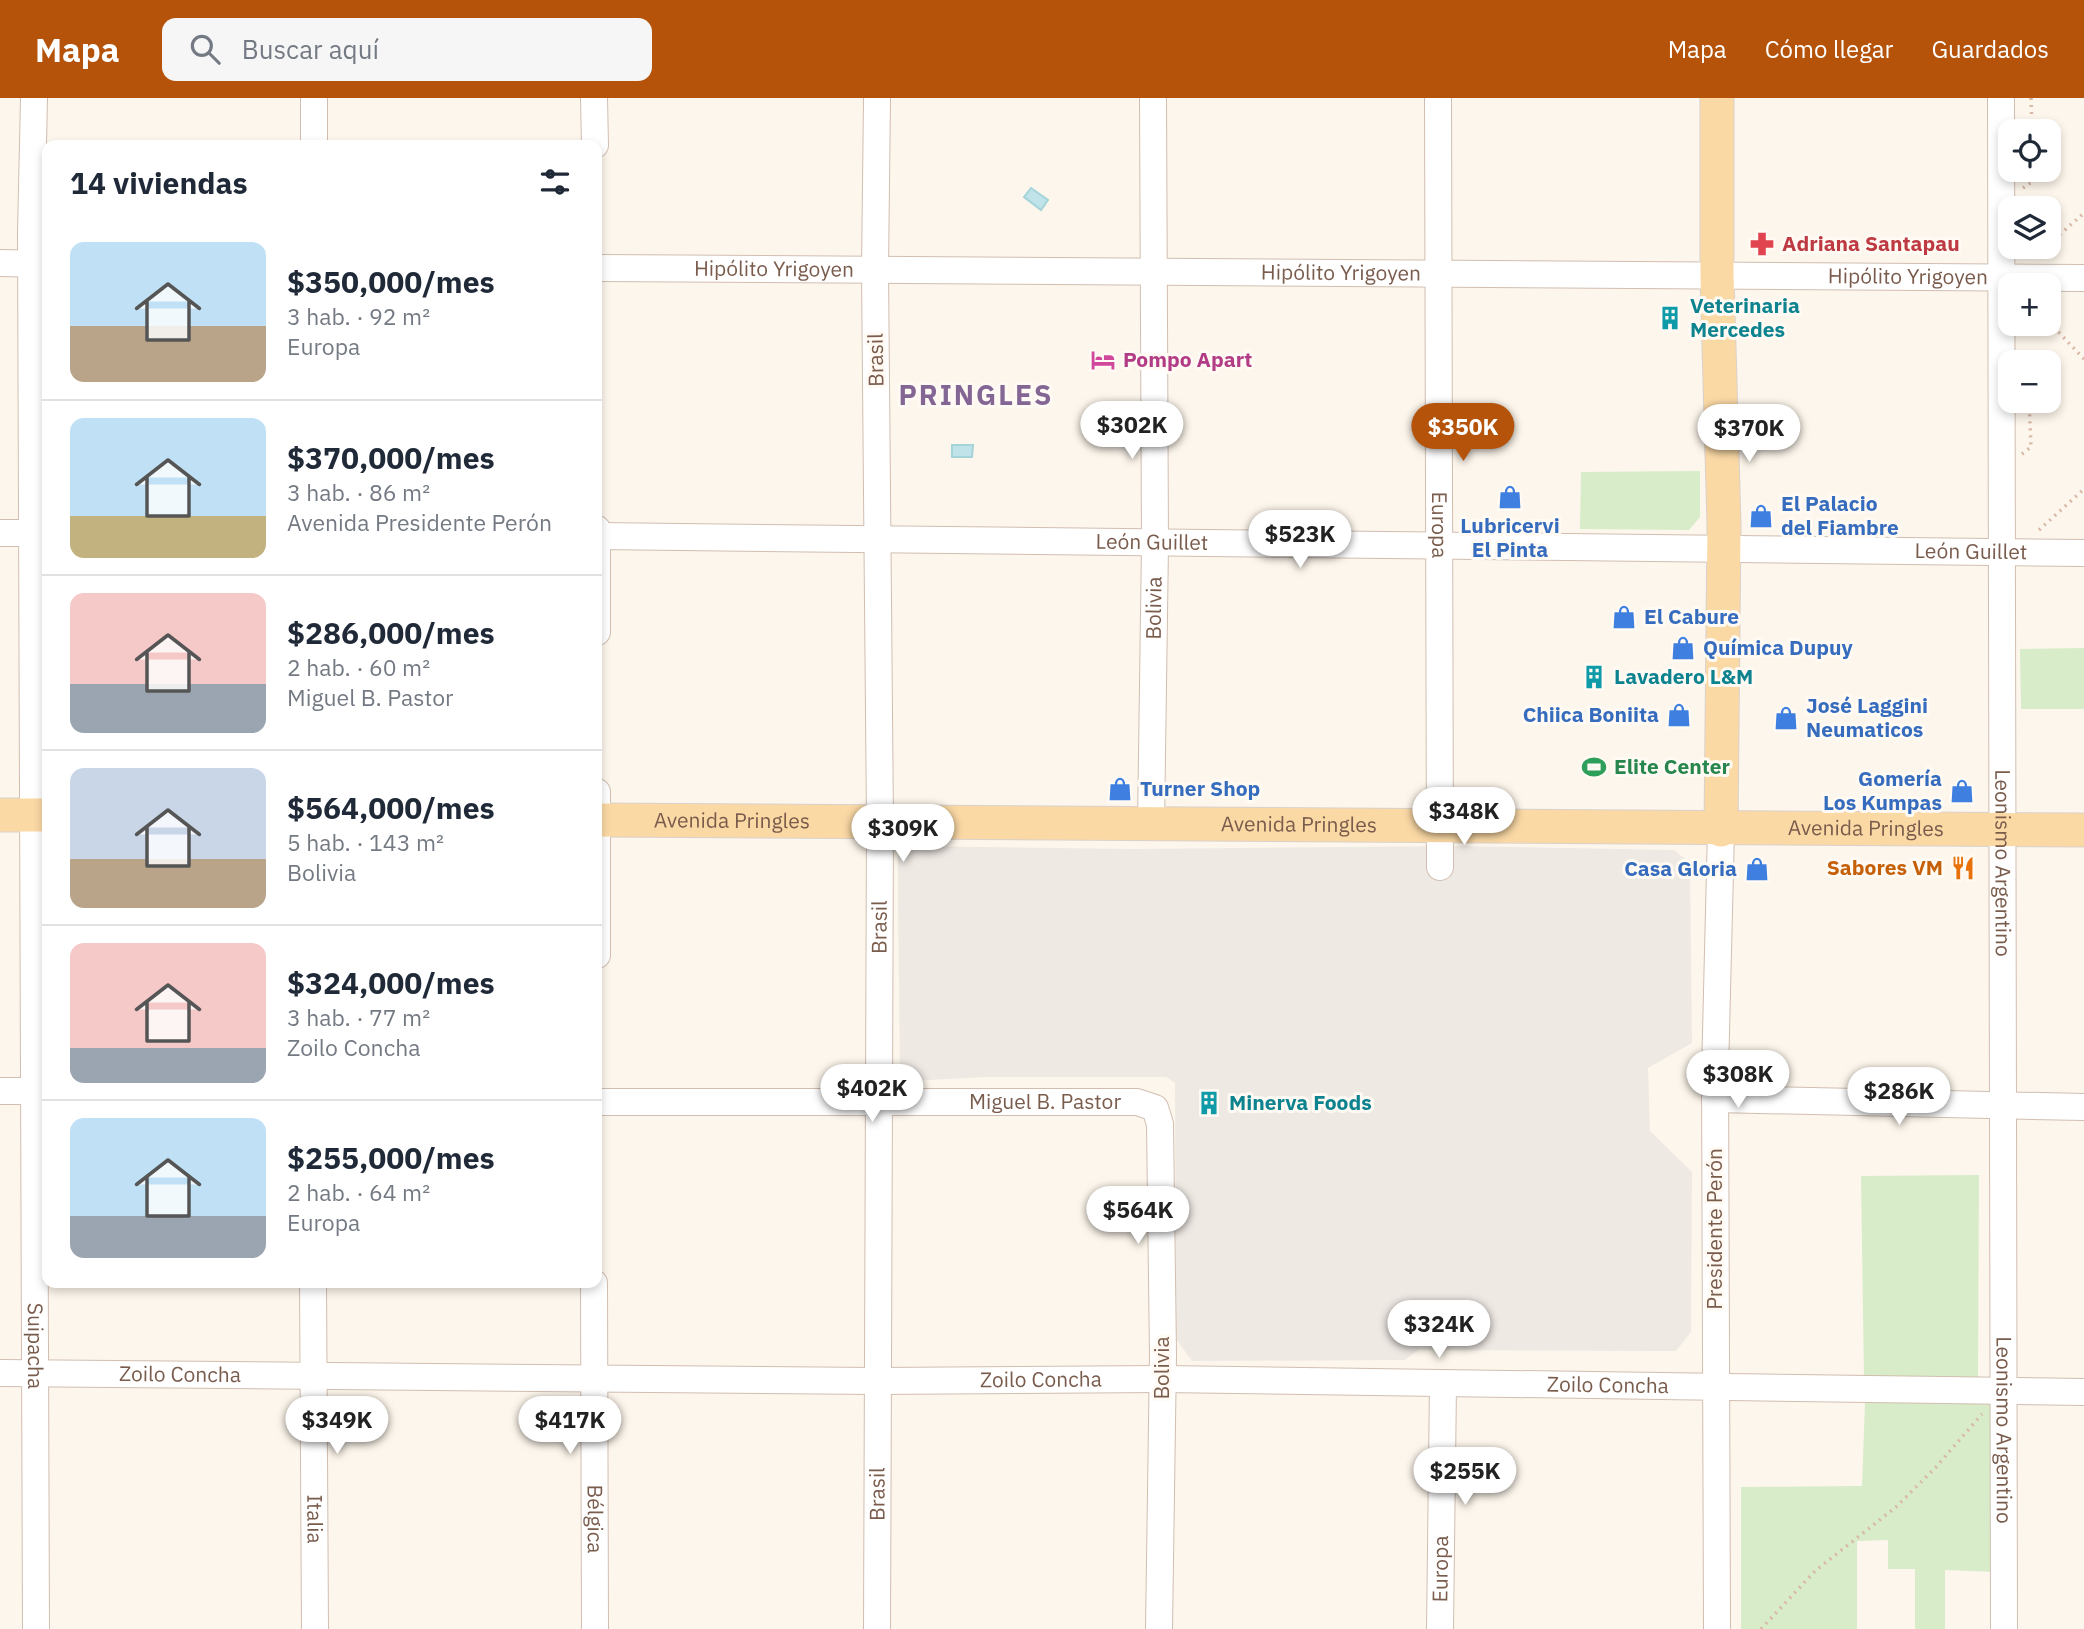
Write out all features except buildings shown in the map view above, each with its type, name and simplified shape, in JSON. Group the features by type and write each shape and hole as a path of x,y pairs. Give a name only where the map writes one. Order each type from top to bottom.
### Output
{"main road":[{"path":"1717,98 1717,276 1723,549 1721,830"},
{"path":"0,815 41,815"},
{"name":"Avenida Pringles","path":"602,820 1721,830 2084,830"}],"street":[{"name":"Suipacha","path":"34,98 39,264 41,815 36,1629"},
{"path":"314,98 314,140"},
{"path":"594,98 594,140"},
{"name":"Brasil","path":"877,98 875,270 880,823 877,1629"},
{"name":"Bolivia","path":"1151,825 1155,545 1153,98"},
{"name":"Europa","path":"1438,98 1440,867"},
{"name":"Leonismo Argentino","path":"2001,98 2002,273"},
{"path":"0,263 39,264"},
{"name":"Hipólito Yrigoyen","path":"602,268 1998,278"},
{"name":"Hipólito Yrigoyen","path":"2061,278 2084,278"},
{"name":"Leonismo Argentino","path":"2002,336 2001,1106 2004,1629"},
{"path":"0,533 40,533"},
{"name":"León Guillet","path":"602,536 1155,545 2084,553"},
{"name":"Presidente Perón","path":"1717,1629 1715,1099 1721,830"},
{"path":"0,1091 41,1091"},
{"path":"1715,1099 2084,1107"},
{"name":"Miguel B. Pastor","path":"602,1102 1137,1102 1155,1108"},
{"name":"Bolivia","path":"1155,1108 1160,1124 1163,1379 1159,1629"},
{"name":"Italia","path":"313,1288 315,1629"},
{"name":"Bélgica","path":"594,1288 595,1629"},
{"name":"Zoilo Concha","path":"0,1373 877,1381 1163,1379 1715,1389 2084,1392"},
{"name":"Europa","path":"1440,1629 1443,1384"}],"path":[{"path":"2031,98 2032,119"},
{"path":"2061,233 2084,213"},
{"path":"2061,335 2084,359"},
{"path":"2018,458 2031,447 2030,413"},
{"path":"2031,538 2084,489"},
{"path":"1761,1629 1815,1571 1896,1507 2004,1391"}],"shaded area":[{"path":"911,846 1132,849 1458,846 1674,850 1690,863 1692,1043 1648,1068 1650,1131 1692,1172 1691,1332 1676,1351 1418,1350 1405,1360 1192,1361 1176,1339 1175,1083 1166,1077 989,1077 908,1081 900,1072 898,857"}],"green space":[{"path":"1700,471 1700,517 1689,530 1580,529 1581,472"},
{"path":"2084,648 2084,709 2021,709 2020,649"},
{"path":"1979,1175 1978,1381 1864,1379 1861,1176"},
{"path":"1865,1402 1991,1403 1995,1572 1945,1570 1945,1629 1915,1629 1915,1569 1888,1569 1888,1540 1857,1541 1857,1629 1741,1629 1741,1487 1862,1486"}],"water":[{"path":"1031,188 1048,200 1041,210 1024,197"},
{"path":"952,445 973,445 972,457 952,457"}],"place":[{"name":"Adriana Santapau","path":"1762,244"},
{"name":"Veterinaria Mercedes","path":"1670,318"},
{"name":"Pompo Apart","path":"1103,360"},
{"name":"Lubricervi El Pinta","path":"1510,497"},
{"name":"El Palacio del Fiambre","path":"1761,516"},
{"name":"El Cabure","path":"1624,617"},
{"name":"Química Dupuy","path":"1683,648"},
{"name":"Lavadero L&M","path":"1594,677"},
{"name":"Chiica Boniita","path":"1679,715"},
{"name":"José Laggini Neumaticos","path":"1786,718"},
{"name":"Elite Center","path":"1594,767"},
{"name":"Turner Shop","path":"1120,789"},
{"name":"Gomería Los Kumpas","path":"1962,791"},
{"name":"Sabores VM","path":"1963,868"},
{"name":"Casa Gloria","path":"1757,869"},
{"name":"Minerva Foods","path":"1209,1103"}],"district":[{"name":"PRINGLES","path":"976,395"}]}
